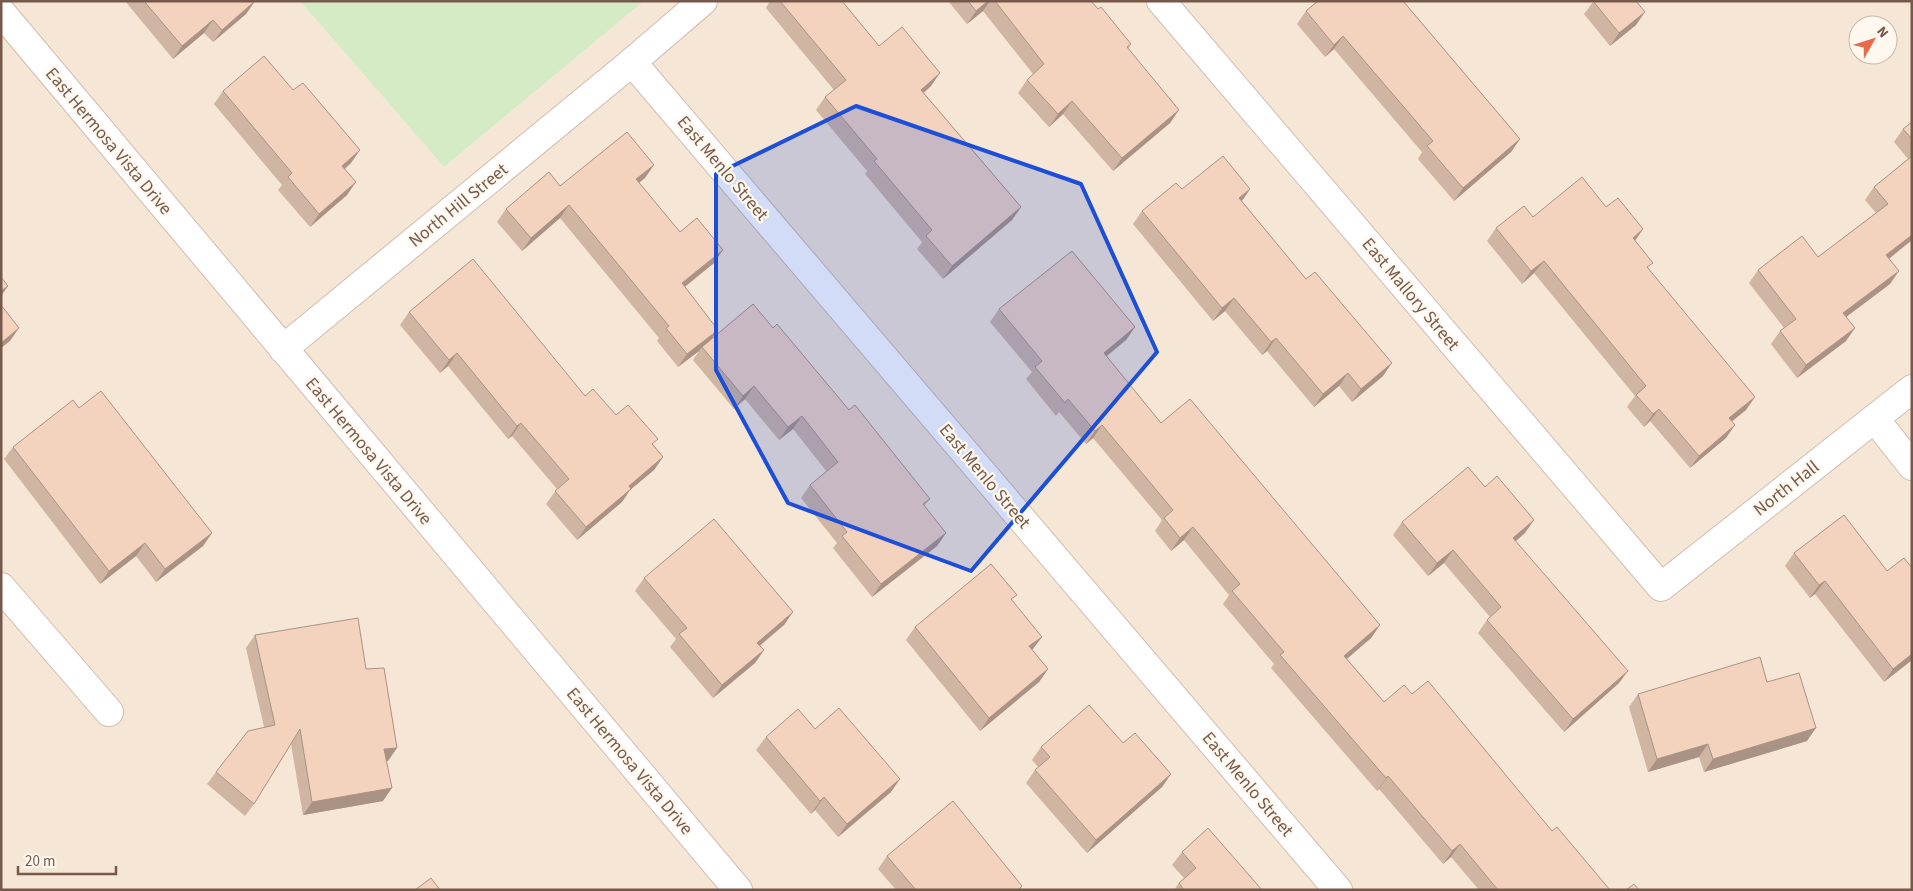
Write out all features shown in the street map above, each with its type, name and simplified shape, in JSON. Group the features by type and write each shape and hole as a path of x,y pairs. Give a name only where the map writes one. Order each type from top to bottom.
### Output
{"street":[{"name":"North Hill Street","path":"283,349 632,62 703,1"},
{"name":"East Mallory Street","path":"1161,1 1661,587"},
{"name":"East Hermosa Vista Drive","path":"1,12 738,890"},
{"name":"East Menlo Street","path":"632,62 1338,890"},
{"name":"North Hall","path":"1661,587 1912,389"},
{"path":"1875,419 1912,466"},
{"path":"1,587 109,712"}],"highlighted area":[{"path":"856,106 1081,184 1157,352 971,571 788,503 716,370 716,174"}],"shaded area":[{"path":"1,1 300,1 444,167 644,1 1912,1 1912,890 1,890"}],"green space":[{"path":"300,1 644,1 444,167"}],"building":[{"path":"144,1 255,1 222,30 213,20 182,46"},
{"path":"780,1 842,1 879,46 902,27 940,73 921,90 1021,207 952,266 926,236 932,230 874,161 877,159 825,97 846,80"},
{"path":"968,1 988,1 976,11"},
{"path":"995,1 1091,1 1098,9 1101,7 1131,44 1127,47 1179,110 1122,158 1072,101 1058,114 1027,80 1044,64"},
{"path":"1318,1 1403,1 1520,139 1463,188 1427,146 1433,141 1343,36 1334,45 1306,11"},
{"path":"1593,1 1636,1 1645,12 1619,33"},
{"path":"264,56 293,90 303,83 360,150 342,166 356,182 319,214 288,177 292,173 223,91"},
{"path":"1912,122 1912,139 1903,129"},
{"path":"627,132 654,165 636,179 680,232 697,218 723,250 682,283 718,330 687,354 666,328 669,326 569,205 531,238 506,209 549,172 560,186"},
{"path":"1223,156 1250,189 1239,198 1306,279 1315,272 1392,363 1361,389 1348,373 1323,394 1276,338 1271,342 1234,298 1222,308 1142,211 1176,183 1182,189"},
{"path":"1912,156 1912,235 1886,255 1899,271 1843,313 1855,328 1806,365 1780,331 1796,319 1758,270 1802,236 1818,257 1888,204 1874,187"},
{"path":"1582,177 1606,207 1618,198 1643,229 1633,238 1653,263 1647,267 1755,397 1729,418 1735,425 1699,456 1659,409 1653,414 1636,395 1646,386 1544,261 1531,271 1496,228 1524,206 1533,217"},
{"path":"1072,251 1135,327 1104,353 1161,423 1190,399 1380,625 1344,656 1384,702 1404,685 1412,694 1428,681 1552,831 1557,827 1610,890 1498,890 1460,844 1452,851 1280,655 1284,652 1232,591 1240,584 1193,527 1180,538 1164,518 1173,510 1102,425 1095,431 1068,399 1065,403 1035,367 1042,361 999,309"},
{"path":"473,259 585,396 593,389 616,415 628,405 658,439 652,444 663,457 629,486 631,489 586,527 555,491 569,479 521,423 517,426 457,353 449,360 409,312"},
{"path":"1,277 8,286 1,291"},
{"path":"753,304 773,328 777,324 849,410 855,405 930,499 923,504 946,533 881,584 842,536 847,532 810,485 838,462 802,416 788,427 754,386 743,396 702,347"},
{"path":"1,305 19,328 1,343"},
{"path":"101,391 212,533 165,569 145,543 109,571 13,447 73,400 79,408"},
{"path":"1468,467 1485,487 1497,476 1534,520 1513,538 1628,671 1573,719 1487,620 1501,607 1453,550 1437,563 1402,522"},
{"path":"1844,515 1887,571 1904,558 1912,568 1912,654 1893,669 1825,581 1819,585 1794,553"},
{"path":"714,519 793,612 757,643 764,650 722,685 679,634 687,628 644,578"},
{"path":"991,564 1017,595 1011,599 1042,637 1029,646 1048,669 989,718 915,627"},
{"path":"358,618 366,669 384,668 397,748 384,749 392,788 312,802 300,729 254,804 216,772 248,731 275,725 255,635"},
{"path":"1760,657 1767,682 1799,673 1816,728 1713,759 1708,744 1657,759 1638,694"},
{"path":"1089,705 1123,743 1135,733 1171,774 1096,840 1035,770 1050,757 1041,747"},
{"path":"839,708 900,779 847,824 824,797 820,801 766,737 798,709 815,729"},
{"path":"953,801 1022,886 1018,890 916,890 887,856"},
{"path":"1208,828 1262,890 1184,890 1179,883 1196,868 1182,852"},
{"path":"431,878 440,890 415,890"},
{"path":"1634,884 1639,890 1626,890"}]}
